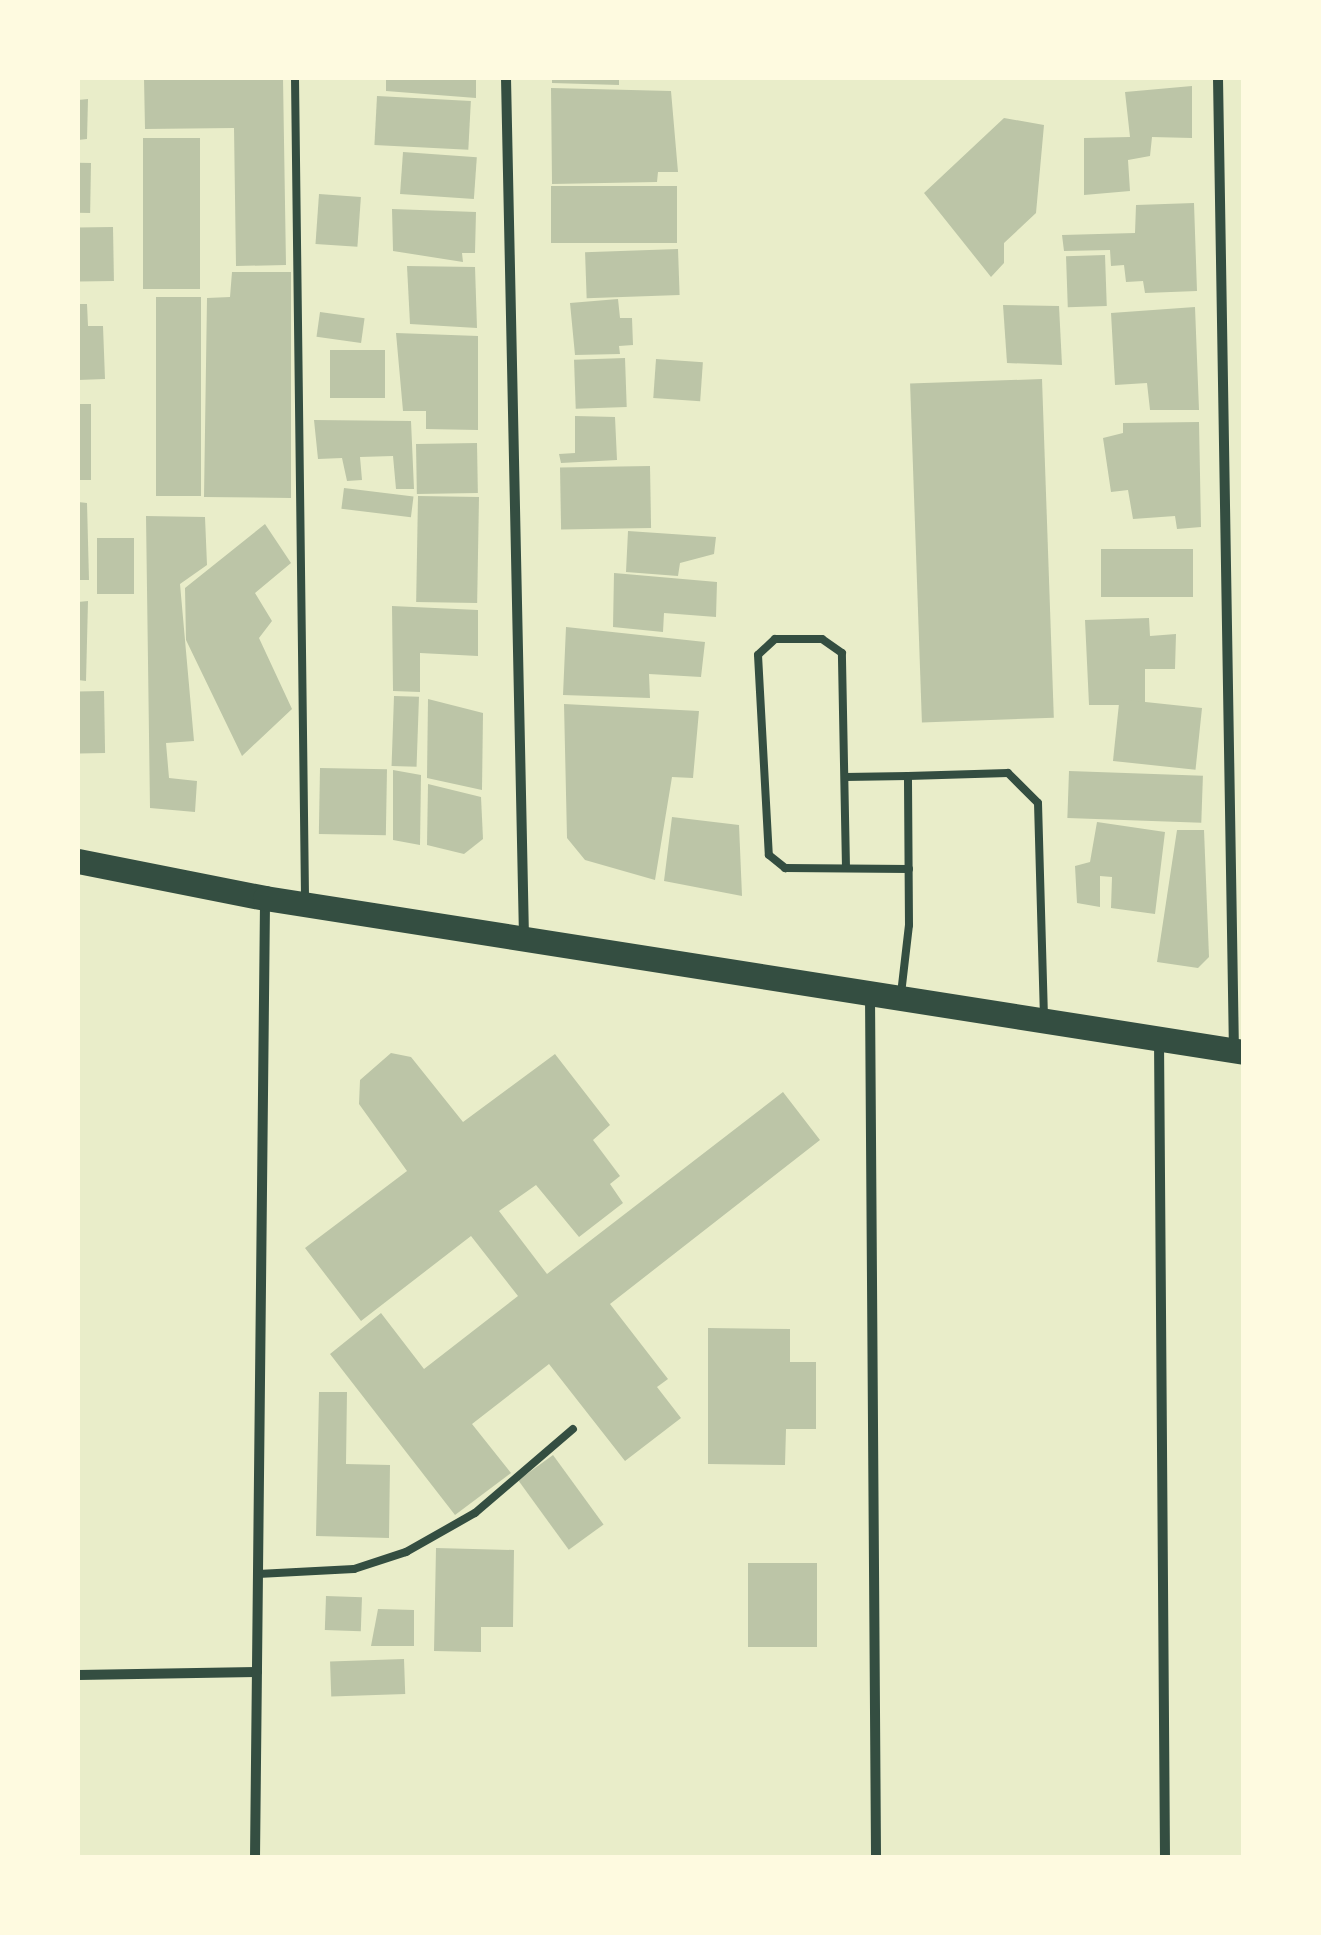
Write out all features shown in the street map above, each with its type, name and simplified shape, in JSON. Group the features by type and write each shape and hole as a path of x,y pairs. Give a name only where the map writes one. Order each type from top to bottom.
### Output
{"main road":[{"path":"78,862 265,898 1239,1052"}],"street":[{"path":"506,78 524,939"},
{"path":"1218,78 1239,1052"},
{"path":"255,1858 265,898"},
{"path":"870,994 876,1858"},
{"path":"1159,1040 1165,1858"},
{"path":"78,1675 257,1672"}],"lane":[{"path":"295,78 305,904"},
{"path":"846,868 842,654 822,640 775,639 758,656 768,856 785,868 909,869"},
{"path":"845,777 1008,772 1038,803 1044,1020"},
{"path":"900,998 909,869 908,776"},
{"path":"258,1574 354,1569 406,1552 476,1513 573,1429"}],"building":[{"path":"144,78 283,78 286,265 236,266 234,128 145,129"},
{"path":"386,78 476,78 476,98 386,91"},
{"path":"552,78 619,78 619,85 552,83"},
{"path":"1192,86 1192,138 1152,137 1150,156 1128,160 1130,191 1084,195 1084,138 1130,137 1125,92"},
{"path":"551,88 671,91 678,172 658,172 657,182 552,184"},
{"path":"377,96 471,101 468,150 374,145"},
{"path":"88,99 87,139 78,140 78,100"},
{"path":"1004,118 1044,125 1036,213 1004,243 1004,263 991,277 924,193"},
{"path":"143,138 200,138 200,289 143,289"},
{"path":"403,152 477,157 474,199 400,194"},
{"path":"78,163 91,163 90,213 78,213"},
{"path":"551,186 677,186 677,243 551,243"},
{"path":"319,194 361,197 357,247 316,244"},
{"path":"1194,203 1197,291 1145,293 1143,281 1126,282 1124,265 1111,266 1110,250 1064,251 1062,235 1135,233 1136,205"},
{"path":"392,209 476,212 475,253 462,253 463,262 393,251"},
{"path":"113,227 114,281 79,282 78,228"},
{"path":"678,249 680,295 587,298 585,252"},
{"path":"1105,255 1107,306 1068,307 1066,256"},
{"path":"407,266 475,267 477,328 410,324"},
{"path":"232,272 291,272 291,498 204,497 207,298 230,297"},
{"path":"156,297 201,297 201,496 156,496"},
{"path":"618,299 620,318 632,318 633,345 619,346 620,354 575,355 570,303"},
{"path":"78,304 87,304 88,326 103,326 105,379 78,380"},
{"path":"1003,305 1059,306 1062,365 1007,363"},
{"path":"1195,307 1199,410 1150,410 1147,383 1115,385 1111,313"},
{"path":"320,312 365,318 361,343 317,337"},
{"path":"396,333 478,336 478,430 426,429 426,411 403,411"},
{"path":"330,350 385,350 385,398 330,398"},
{"path":"625,358 627,407 576,409 574,360"},
{"path":"656,359 703,362 700,401 653,398"},
{"path":"1042,379 1054,718 922,722 910,384"},
{"path":"78,404 91,404 91,480 78,480"},
{"path":"575,416 615,417 617,460 561,463 559,454 575,453"},
{"path":"314,420 411,421 414,489 396,489 393,456 360,457 362,480 347,481 342,458 318,459"},
{"path":"1199,422 1201,527 1177,529 1175,516 1133,519 1128,490 1111,492 1103,438 1123,433 1123,423"},
{"path":"477,443 478,493 417,494 416,444"},
{"path":"650,466 651,528 561,530 560,468"},
{"path":"344,488 413,497 411,517 341,509"},
{"path":"418,496 479,497 477,603 416,602"},
{"path":"78,502 87,503 89,580 78,580"},
{"path":"146,516 205,517 207,565 180,584 194,741 166,743 169,778 197,781 195,812 150,808"},
{"path":"265,524 291,563 255,593 272,621 259,638 292,709 242,756 186,640 185,588"},
{"path":"628,531 716,537 714,554 680,563 678,576 626,572"},
{"path":"97,538 134,538 134,594 97,594"},
{"path":"1101,549 1193,549 1193,597 1101,597"},
{"path":"614,573 717,582 716,617 664,613 663,632 613,627"},
{"path":"88,601 86,681 78,680 78,602"},
{"path":"392,606 478,610 478,656 420,653 420,692 393,691"},
{"path":"1149,618 1150,636 1176,634 1175,669 1145,669 1145,705 1089,705 1085,620"},
{"path":"566,627 705,642 701,677 649,674 650,698 563,695"},
{"path":"78,691 104,691 105,753 79,753"},
{"path":"394,696 419,697 417,767 392,766"},
{"path":"428,699 483,713 482,790 427,778"},
{"path":"1119,699 1202,708 1196,770 1113,761"},
{"path":"564,704 699,711 693,778 672,777 655,880 585,860 567,838"},
{"path":"320,768 387,769 386,835 319,834"},
{"path":"393,770 421,775 420,845 393,840"},
{"path":"1069,771 1203,776 1201,823 1067,818"},
{"path":"428,784 481,797 483,839 464,854 427,845"},
{"path":"672,817 739,825 742,896 664,881"},
{"path":"1097,822 1165,832 1155,914 1111,908 1112,877 1100,876 1100,907 1077,903 1075,866 1090,862"},
{"path":"1177,830 1204,830 1209,957 1198,968 1157,962"},
{"path":"391,1053 411,1057 463,1122 555,1054 610,1125 593,1140 620,1176 610,1184 623,1203 579,1237 536,1185 499,1211 547,1274 783,1092 820,1140 610,1304 668,1379 657,1387 681,1418 625,1461 549,1364 472,1424 511,1473 455,1515 330,1354 381,1313 424,1369 518,1296 471,1236 361,1321 305,1248 407,1171 359,1104 360,1080"},
{"path":"708,1328 790,1329 790,1362 816,1362 816,1429 786,1429 785,1465 708,1464"},
{"path":"319,1392 347,1392 346,1464 390,1465 389,1538 316,1536"},
{"path":"553,1455 604,1525 569,1550 518,1480"},
{"path":"436,1548 514,1550 513,1627 481,1627 481,1652 434,1651"},
{"path":"748,1563 817,1563 817,1647 748,1647"},
{"path":"326,1596 362,1597 361,1631 325,1630"},
{"path":"378,1609 414,1610 414,1646 371,1646"},
{"path":"404,1659 405,1694 331,1697 330,1662"}]}
